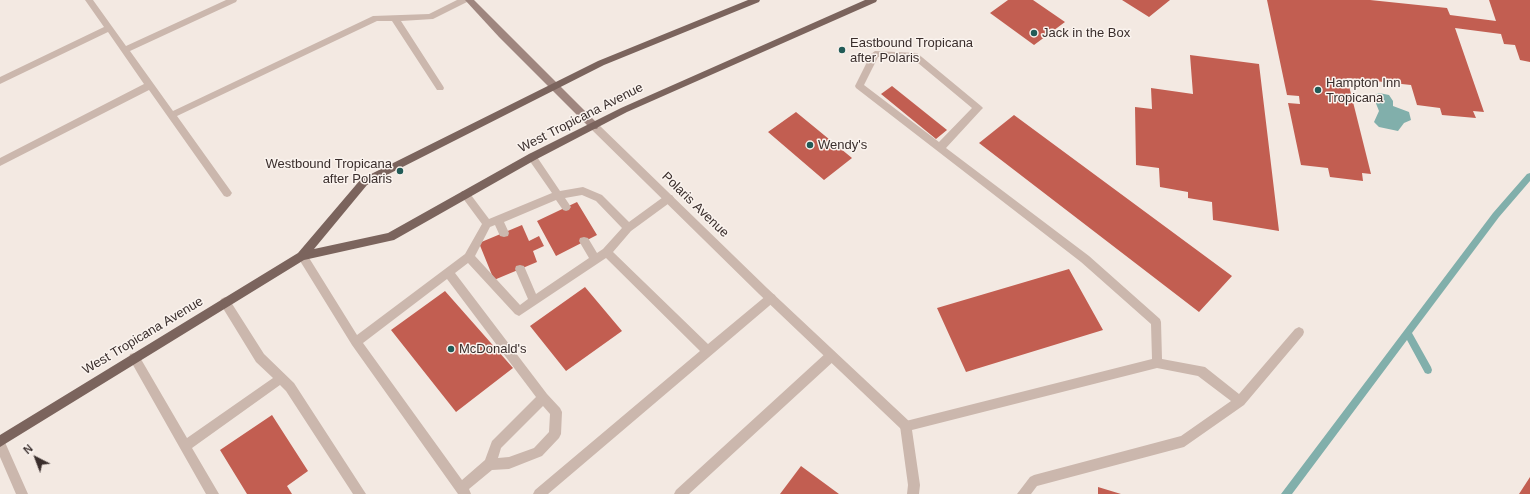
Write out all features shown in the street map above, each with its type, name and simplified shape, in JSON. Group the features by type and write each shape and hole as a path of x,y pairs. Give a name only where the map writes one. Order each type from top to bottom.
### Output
{"main road":[{"name":"West Tropicana Avenue","path":"302,256 364,182 601,63 756,0"},
{"name":"West Tropicana Avenue","path":"0,442 134,358 302,256 390,237 532,157 656,95 758,52 873,0"}],"street":[{"path":"89,0 227,193"},
{"path":"125,50 233,0"},
{"path":"172,115 376,18 430,17 464,0"},
{"name":"Polaris Avenue","path":"469,0 594,126 831,356 906,426"},
{"path":"394,17 440,88"},
{"path":"0,81 109,28"},
{"path":"940,148 978,108 914,55 875,54 859,86 1085,259 1156,322 1157,363"},
{"path":"0,162 151,85"},
{"path":"532,157 566,207"},
{"path":"356,342 469,257 487,224 558,194 582,191 599,198 628,228"},
{"path":"465,194 487,224"},
{"path":"469,257 519,311 607,252 628,228 668,198"},
{"path":"498,220 504,233"},
{"path":"584,241 596,260"},
{"path":"607,252 708,351"},
{"path":"302,256 356,342 463,491 490,464 496,446 543,398"},
{"path":"520,269 534,301"},
{"path":"448,272 543,398 556,412 555,434 538,452 509,463 490,464"},
{"path":"538,494 771,298"},
{"path":"225,302 260,358 290,387 360,494"},
{"path":"1023,494 1034,481 1184,441 1240,401 1298,332"},
{"path":"680,494 831,356"},
{"path":"134,358 213,494"},
{"path":"913,494 914,485 906,426 1157,363 1201,371 1240,401"},
{"path":"185,446 281,378"},
{"path":"0,442 22,494"}],"water":[{"path":"1379,93 1389,95 1393,101 1393,106 1409,112 1411,120 1404,123 1398,131 1379,127 1374,122 1379,111 1373,96"}],"building":[{"name":"Jack in the Box","path":"1008,0 1033,0 1065,22 1034,45 990,13"},
{"path":"1122,0 1170,0 1149,17"},
{"name":"Hampton Inn Tropicana","path":"1267,0 1370,0 1447,8 1450,15 1496,21 1489,0 1530,0 1530,62 1520,60 1515,45 1504,44 1501,34 1455,28 1484,112 1473,111 1476,118 1442,115 1440,108 1417,105 1411,85 1347,78 1371,174 1362,173 1363,181 1330,177 1328,168 1301,165 1288,103 1300,104 1299,96 1287,95"},
{"path":"1190,55 1259,64 1279,231 1213,220 1212,202 1188,198 1188,192 1160,187 1159,168 1136,165 1135,107 1152,109 1151,88 1193,94"},
{"path":"892,86 947,130 936,139 881,94"},
{"name":"Wendy's","path":"796,112 852,158 824,180 768,132"},
{"path":"1014,115 1232,276 1199,312 979,143"},
{"path":"577,202 597,235 556,256 537,221"},
{"path":"522,225 529,241 539,236 544,246 533,251 537,262 494,280 479,243"},
{"path":"1069,269 1103,330 966,372 937,308"},
{"path":"585,287 622,331 566,371 530,326"},
{"name":"McDonald's","path":"445,291 513,368 456,412 391,330"},
{"path":"272,415 308,471 287,486 292,494 247,494 220,450"},
{"path":"801,466 839,494 780,494"},
{"path":"1530,477 1530,494 1519,494"},
{"path":"1098,487 1121,494 1098,494"}],"waterway":[{"path":"1286,494 1496,215 1530,176"},
{"path":"1408,333 1428,370"}],"place":[{"name":"Jack in the Box","path":"1034,33"},
{"name":"Eastbound Tropicana after Polaris","path":"842,50"},
{"name":"Hampton Inn Tropicana","path":"1318,90"},
{"name":"Wendy's","path":"810,145"},
{"name":"Westbound Tropicana after Polaris","path":"400,171"},
{"name":"McDonald's","path":"451,349"}]}
